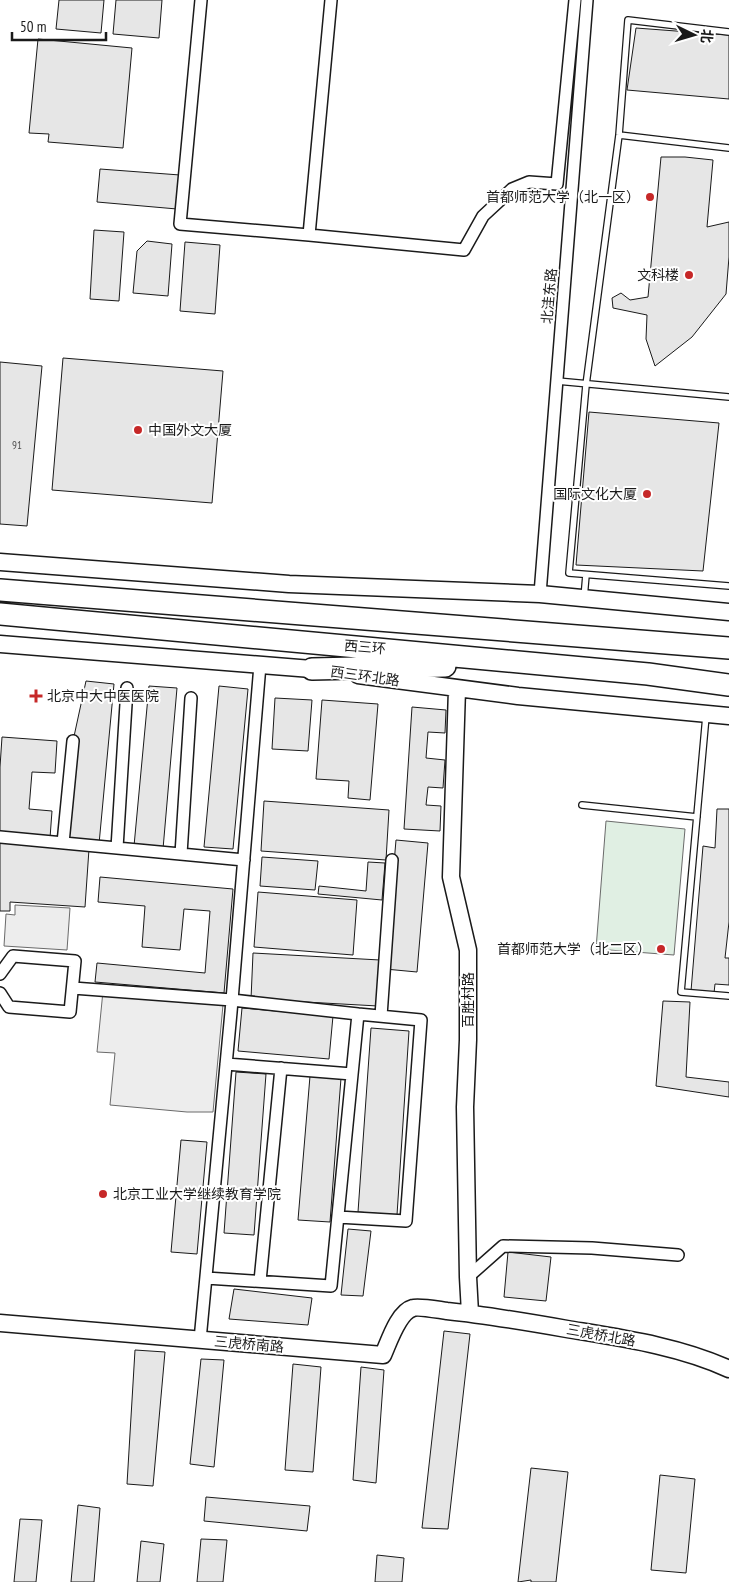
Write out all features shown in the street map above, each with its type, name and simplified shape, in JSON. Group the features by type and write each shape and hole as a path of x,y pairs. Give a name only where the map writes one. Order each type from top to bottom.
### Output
{"highway":[{"name":"西三环","path":"2,590 729,648"},
{"name":"西三环","path":"1,614 648,674 729,685"},
{"path":"649,643 729,655"},
{"path":"312,669 543,665"},
{"path":"648,674 729,676"}],"street":[{"path":"201,0 180,224 464,250 483,216 512,189 529,182 557,184 575,0"},
{"path":"309,235 330,0"},
{"name":"北洼东路","path":"540,594 587,0"},
{"path":"0,562 289,584 540,594 729,612"},
{"name":"西三环北路","path":"0,644 312,669 518,696 729,716"},
{"path":"200,1340 232,1000 260,665"},
{"path":"117,848 127,688"},
{"name":"百胜村路","path":"457,689 451,877 468,950 466,1107 470,1313"},
{"path":"181,854 191,698"},
{"path":"63,843 73,741"},
{"path":"0,837 244,860"},
{"path":"381,1016 392,860"},
{"path":"0,974 13,956 75,961 70,1012 9,1007 0,993"},
{"path":"73,988 232,1000 422,1020 406,1221 338,1217"},
{"path":"206,1278 331,1286 358,1014"},
{"path":"226,1064 352,1074"},
{"path":"260,1281 281,1068"},
{"path":"468,1277 503,1246 592,1248 678,1255"},
{"name":"三虎桥南路","path":"0,1322 383,1355 403,1314 413,1308 470,1313"},
{"name":"三虎桥北路","path":"470,1313 650,1344 707,1358 729,1369"}],"lane":[{"path":"729,32 628,20 619,135 586,384 569,573 729,586"},
{"path":"619,135 729,148"},
{"path":"557,381 729,397"},
{"path":"584,598 586,575"},
{"path":"706,713 681,992 729,996"},
{"path":"582,806 696,817"}],"green space":[{"path":"606,821 685,829 674,955 596,949"}],"shaded area":[{"path":"15,905 70,908 67,950 4,946 6,914 15,915"},
{"path":"103,991 223,1005 213,1112 187,1112 110,1105 115,1053 97,1052"}],"building":[{"path":"59,0 104,0 101,33 56,29"},
{"path":"116,0 162,0 159,38 113,34"},
{"path":"636,28 729,35 729,99 627,90"},
{"path":"38,39 132,48 123,148 48,142 49,134 29,133"},
{"name":"文科楼","path":"661,157 713,160 707,227 729,222 729,257 726,294 692,337 655,366 646,339 647,315 613,308 612,298 621,293 630,300 648,297"},
{"path":"100,169 180,175 177,209 97,202"},
{"path":"94,230 124,232 119,301 90,299"},
{"path":"147,241 172,244 168,296 133,293 137,251"},
{"path":"185,242 220,245 215,314 180,311"},
{"name":"中国外文大厦","path":"63,358 223,371 212,503 52,490"},
{"path":"0,362 42,366 27,526 0,524"},
{"name":"国际文化大厦","path":"589,412 719,423 703,571 576,565"},
{"path":"86,681 114,684 99,844 63,843 73,741"},
{"path":"149,686 177,688 163,849 134,846"},
{"path":"219,686 248,689 233,849 204,847"},
{"path":"275,698 312,700 308,751 272,749"},
{"path":"322,700 378,704 370,800 348,798 349,781 316,779"},
{"path":"412,707 446,710 445,733 428,732 426,758 445,760 443,788 428,787 426,805 441,806 440,831 404,829"},
{"path":"2,737 57,741 55,773 32,772 29,809 52,811 50,838 0,834"},
{"path":"264,801 389,810 386,860 261,851"},
{"path":"717,809 729,809 729,922 725,958 729,958 729,985 715,984 714,993 691,991 703,846 715,848"},
{"path":"396,840 428,843 417,972 385,969"},
{"path":"0,842 89,849 85,907 10,902 10,911 0,911"},
{"path":"262,857 318,861 315,890 260,886"},
{"path":"368,862 385,863 382,900 318,894 319,886 366,891"},
{"path":"100,877 233,889 224,993 95,982 97,963 205,973 210,911 184,909 180,950 142,947 145,906 98,902"},
{"path":"258,892 357,900 353,955 254,947"},
{"path":"253,953 380,960 378,1006 251,999"},
{"path":"663,1001 690,1002 686,1077 729,1082 729,1097 656,1086"},
{"path":"242,1008 333,1016 329,1059 238,1051"},
{"path":"371,1028 409,1031 397,1215 358,1212"},
{"path":"236,1072 266,1074 254,1235 224,1233"},
{"path":"310,1076 341,1078 330,1222 298,1220"},
{"path":"181,1140 207,1142 197,1254 171,1252"},
{"path":"348,1229 371,1231 363,1296 341,1295"},
{"path":"508,1252 551,1257 546,1301 504,1297"},
{"path":"234,1289 312,1298 308,1325 229,1319"},
{"path":"444,1331 470,1334 448,1529 422,1528"},
{"path":"135,1350 165,1352 153,1486 127,1484"},
{"path":"201,1359 224,1360 214,1467 190,1464"},
{"path":"293,1364 321,1367 313,1472 285,1470"},
{"path":"361,1367 384,1370 376,1483 353,1480"},
{"path":"531,1468 568,1472 556,1582 531,1582 531,1580 518,1582"},
{"path":"660,1475 695,1479 686,1573 651,1570"},
{"path":"206,1497 310,1506 307,1531 204,1521"},
{"path":"78,1505 100,1508 94,1582 71,1582"},
{"path":"20,1519 42,1520 36,1582 14,1582"},
{"path":"201,1539 227,1540 223,1582 197,1582"},
{"path":"141,1541 164,1544 160,1582 137,1582"},
{"path":"377,1555 404,1558 402,1582 375,1582"}],"place":[{"name":"首都师范大学（北一区）","path":"650,197"},
{"name":"文科楼","path":"689,275"},
{"name":"中国外文大厦","path":"138,430"},
{"name":"国际文化大厦","path":"647,494"},
{"name":"北京中大中医医院","path":"36,696"},
{"name":"首都师范大学（北二区）","path":"661,949"},
{"name":"北京工业大学继续教育学院","path":"103,1194"}]}
